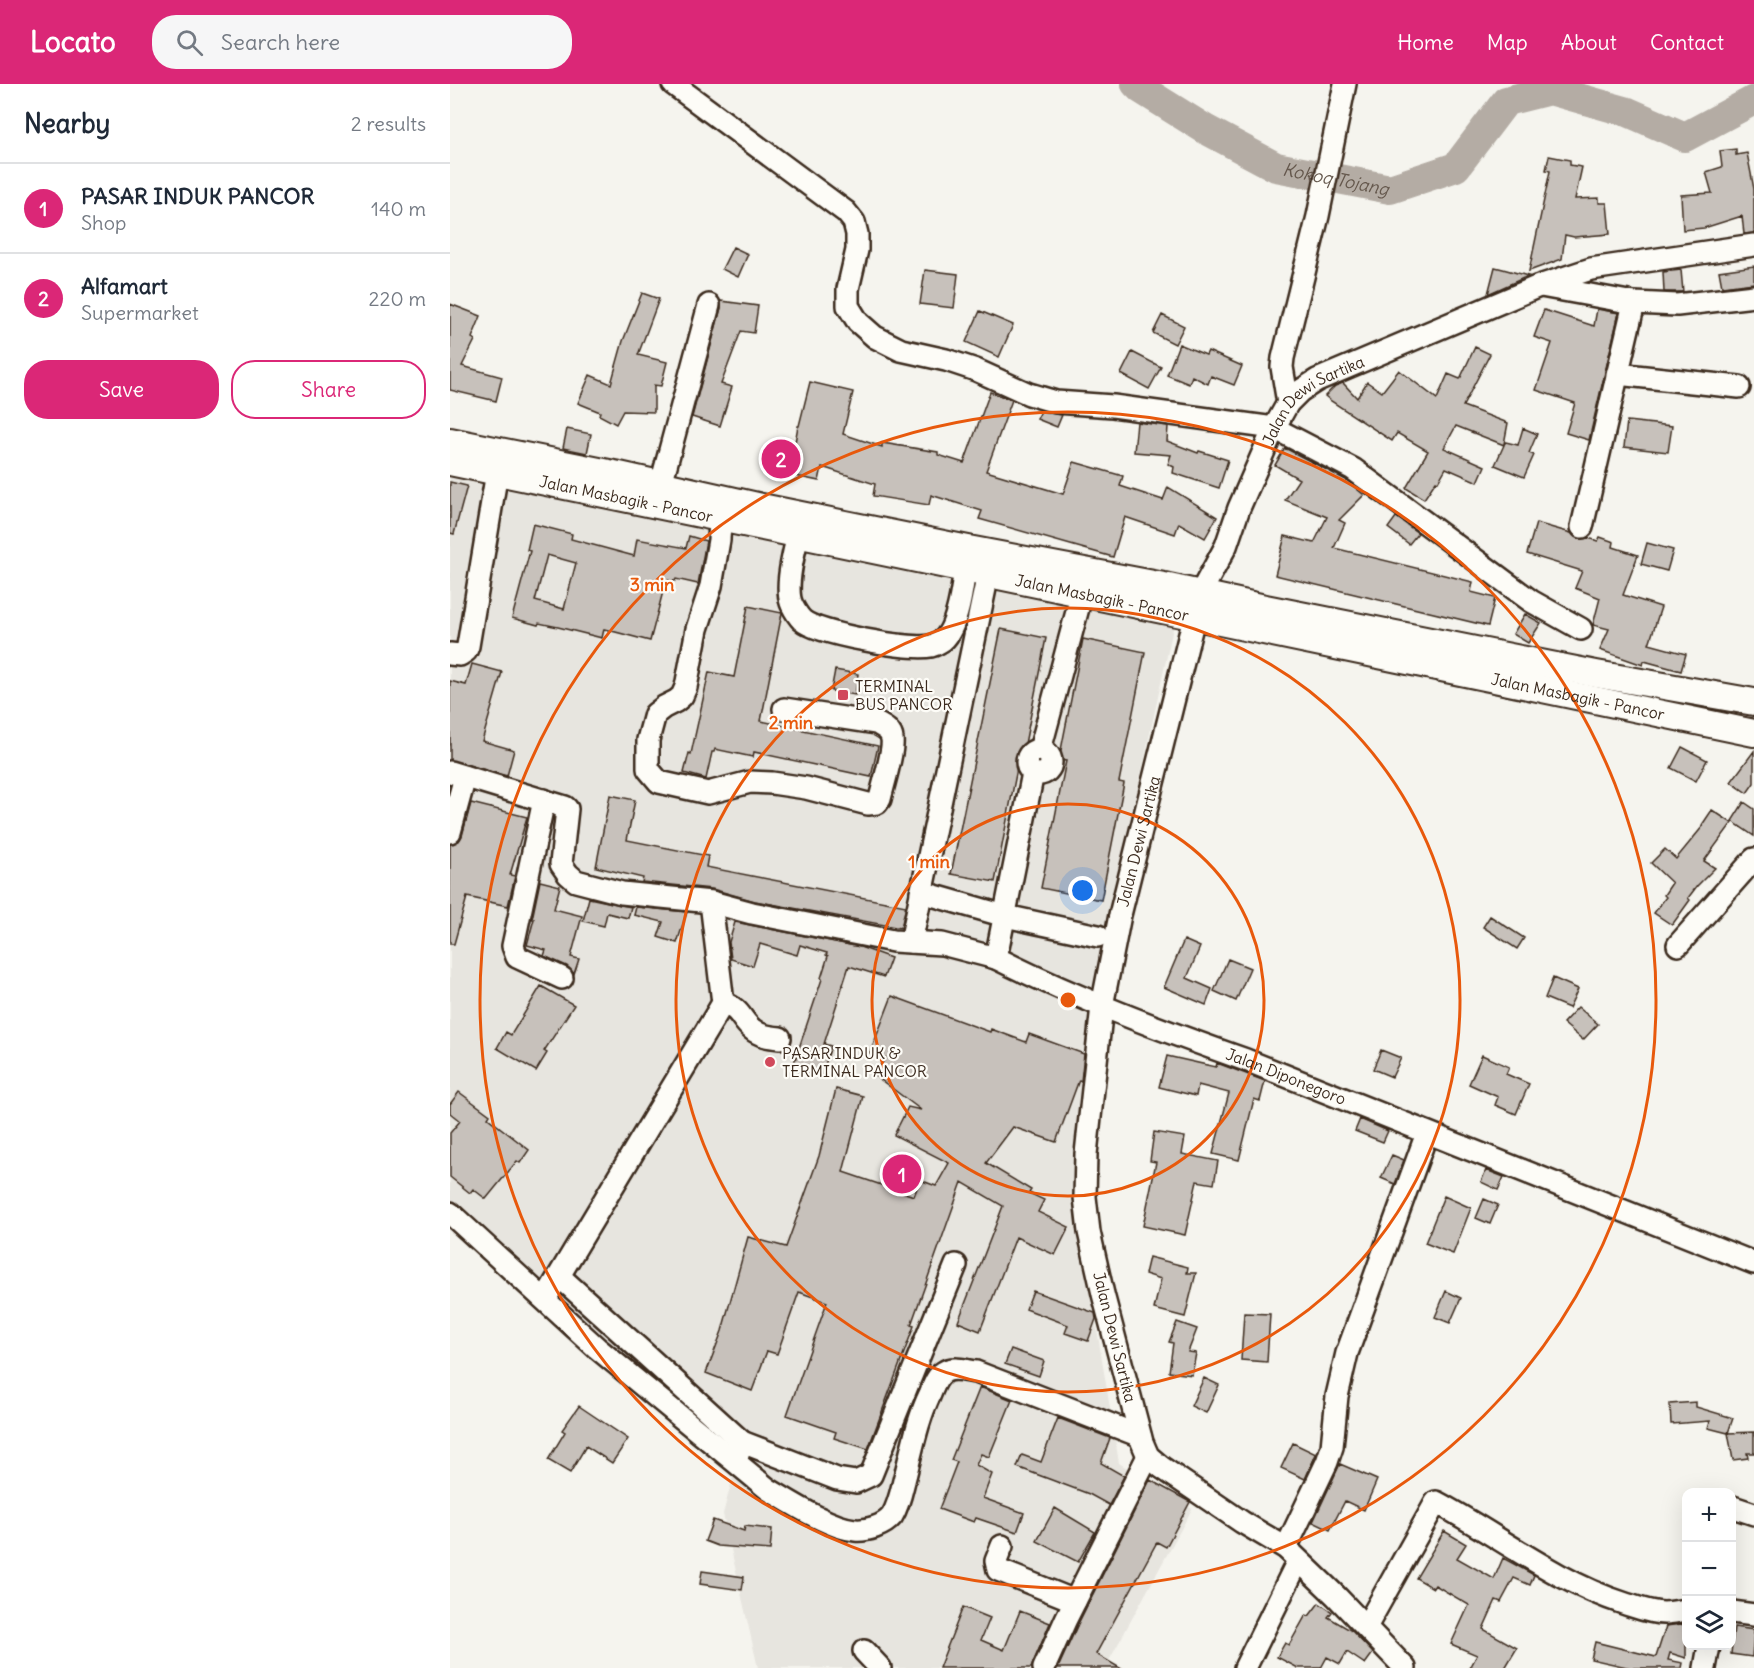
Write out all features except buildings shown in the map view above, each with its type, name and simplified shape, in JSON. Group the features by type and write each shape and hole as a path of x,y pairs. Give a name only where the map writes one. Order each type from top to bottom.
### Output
{"main road":[{"name":"Jalan Masbagik - Pancor","path":"450,441 661,484 723,509"},
{"name":"Jalan Masbagik - Pancor","path":"450,462 497,472 723,509 974,564 1082,593 1197,605 1754,702"},
{"name":"Jalan Masbagik - Pancor","path":"974,564 1152,583 1197,605 1484,675 1754,733"}],"street":[{"path":"673,84 846,212 854,222 857,250 848,289 848,306 858,322 875,337 901,350 946,360 976,370 1029,394 1056,402 1113,406 1274,428 1353,469 1531,601 1581,629"},
{"path":"1288,403 1282,358 1318,216 1345,84"},
{"name":"Jalan Dewi Sartika","path":"1144,1446 1103,1294 1089,1232 1084,1197 1086,1154 1102,1006 1120,915 1197,605 1226,546 1239,508 1274,428 1288,403 1300,391 1317,380 1539,286 1606,266 1754,245"},
{"path":"1539,286 1634,303 1677,305 1754,296"},
{"path":"1582,527 1634,303"},
{"path":"661,484 709,305"},
{"path":"1617,374 1739,387"},
{"path":"450,654 460,655 466,651 468,646 497,472"},
{"path":"723,509 711,586 697,629 686,687 682,696 655,714 648,740 648,769 659,782 708,793 750,782 772,783 806,788 868,804 877,803 882,792 892,748 892,738 888,729 876,723 784,709"},
{"path":"800,525 789,590 791,604 802,620 826,631 891,644 915,647 933,646 944,640 974,564"},
{"path":"911,942 974,564"},
{"path":"996,958 1032,773 1044,774 1051,766 1050,756 1040,750 1082,593"},
{"path":"450,832 458,774 544,800 513,946 517,957 561,978"},
{"name":"Jalan Diponegoro","path":"544,800 566,808 561,864 576,881 622,893 711,903 844,932 942,944 996,958 1102,1006 1246,1060 1754,1263"},
{"path":"1678,945 1754,859"},
{"path":"921,892 1005,916 1098,936"},
{"path":"545,1299 723,1003 711,903"},
{"path":"723,1003 741,1013 751,1029 762,1036 780,1038"},
{"path":"1245,1668 1332,1448 1337,1396 1347,1353 1427,1133"},
{"path":"450,1213 597,1348 739,1452 837,1479 856,1482 872,1475 956,1264"},
{"path":"559,1276 739,1452 768,1489 835,1525 853,1530 866,1530 879,1526 891,1518 897,1505 920,1415 937,1377 946,1370 959,1369 976,1372 1144,1446 1161,1467 1292,1554 1405,1668"},
{"path":"1044,1668 1144,1446"},
{"path":"1366,1627 1436,1502 1554,1573 1607,1598 1644,1610 1662,1613 1682,1610"},
{"path":"1736,1508 1754,1514"},
{"path":"1002,1546 996,1561 998,1570 1075,1601"},
{"path":"1736,1613 1754,1615"},
{"path":"1705,1668 1708,1650"},
{"path":"864,1651 880,1668"}],"shaded area":[{"name":"PASAR INDUK & TERMINAL PANCOR","path":"450,468 1175,619 1106,935 1074,1190 1119,1463 1192,1509 1105,1668 758,1668 723,1514 735,1469 450,1204"}],"waterway":[{"name":"Kokoq Tojang","path":"1136,84 1205,129 1276,167 1390,189 1456,167 1506,101 1550,90 1628,112 1685,137 1754,100"}],"place":[{"name":"Alfamart","path":"781,459"},
{"name":"TERMINAL BUS PANCOR","path":"843,695"},
{"name":"PASAR INDUK & TERMINAL PANCOR","path":"770,1062"},
{"name":"PASAR INDUK PANCOR","path":"902,1174"}]}
